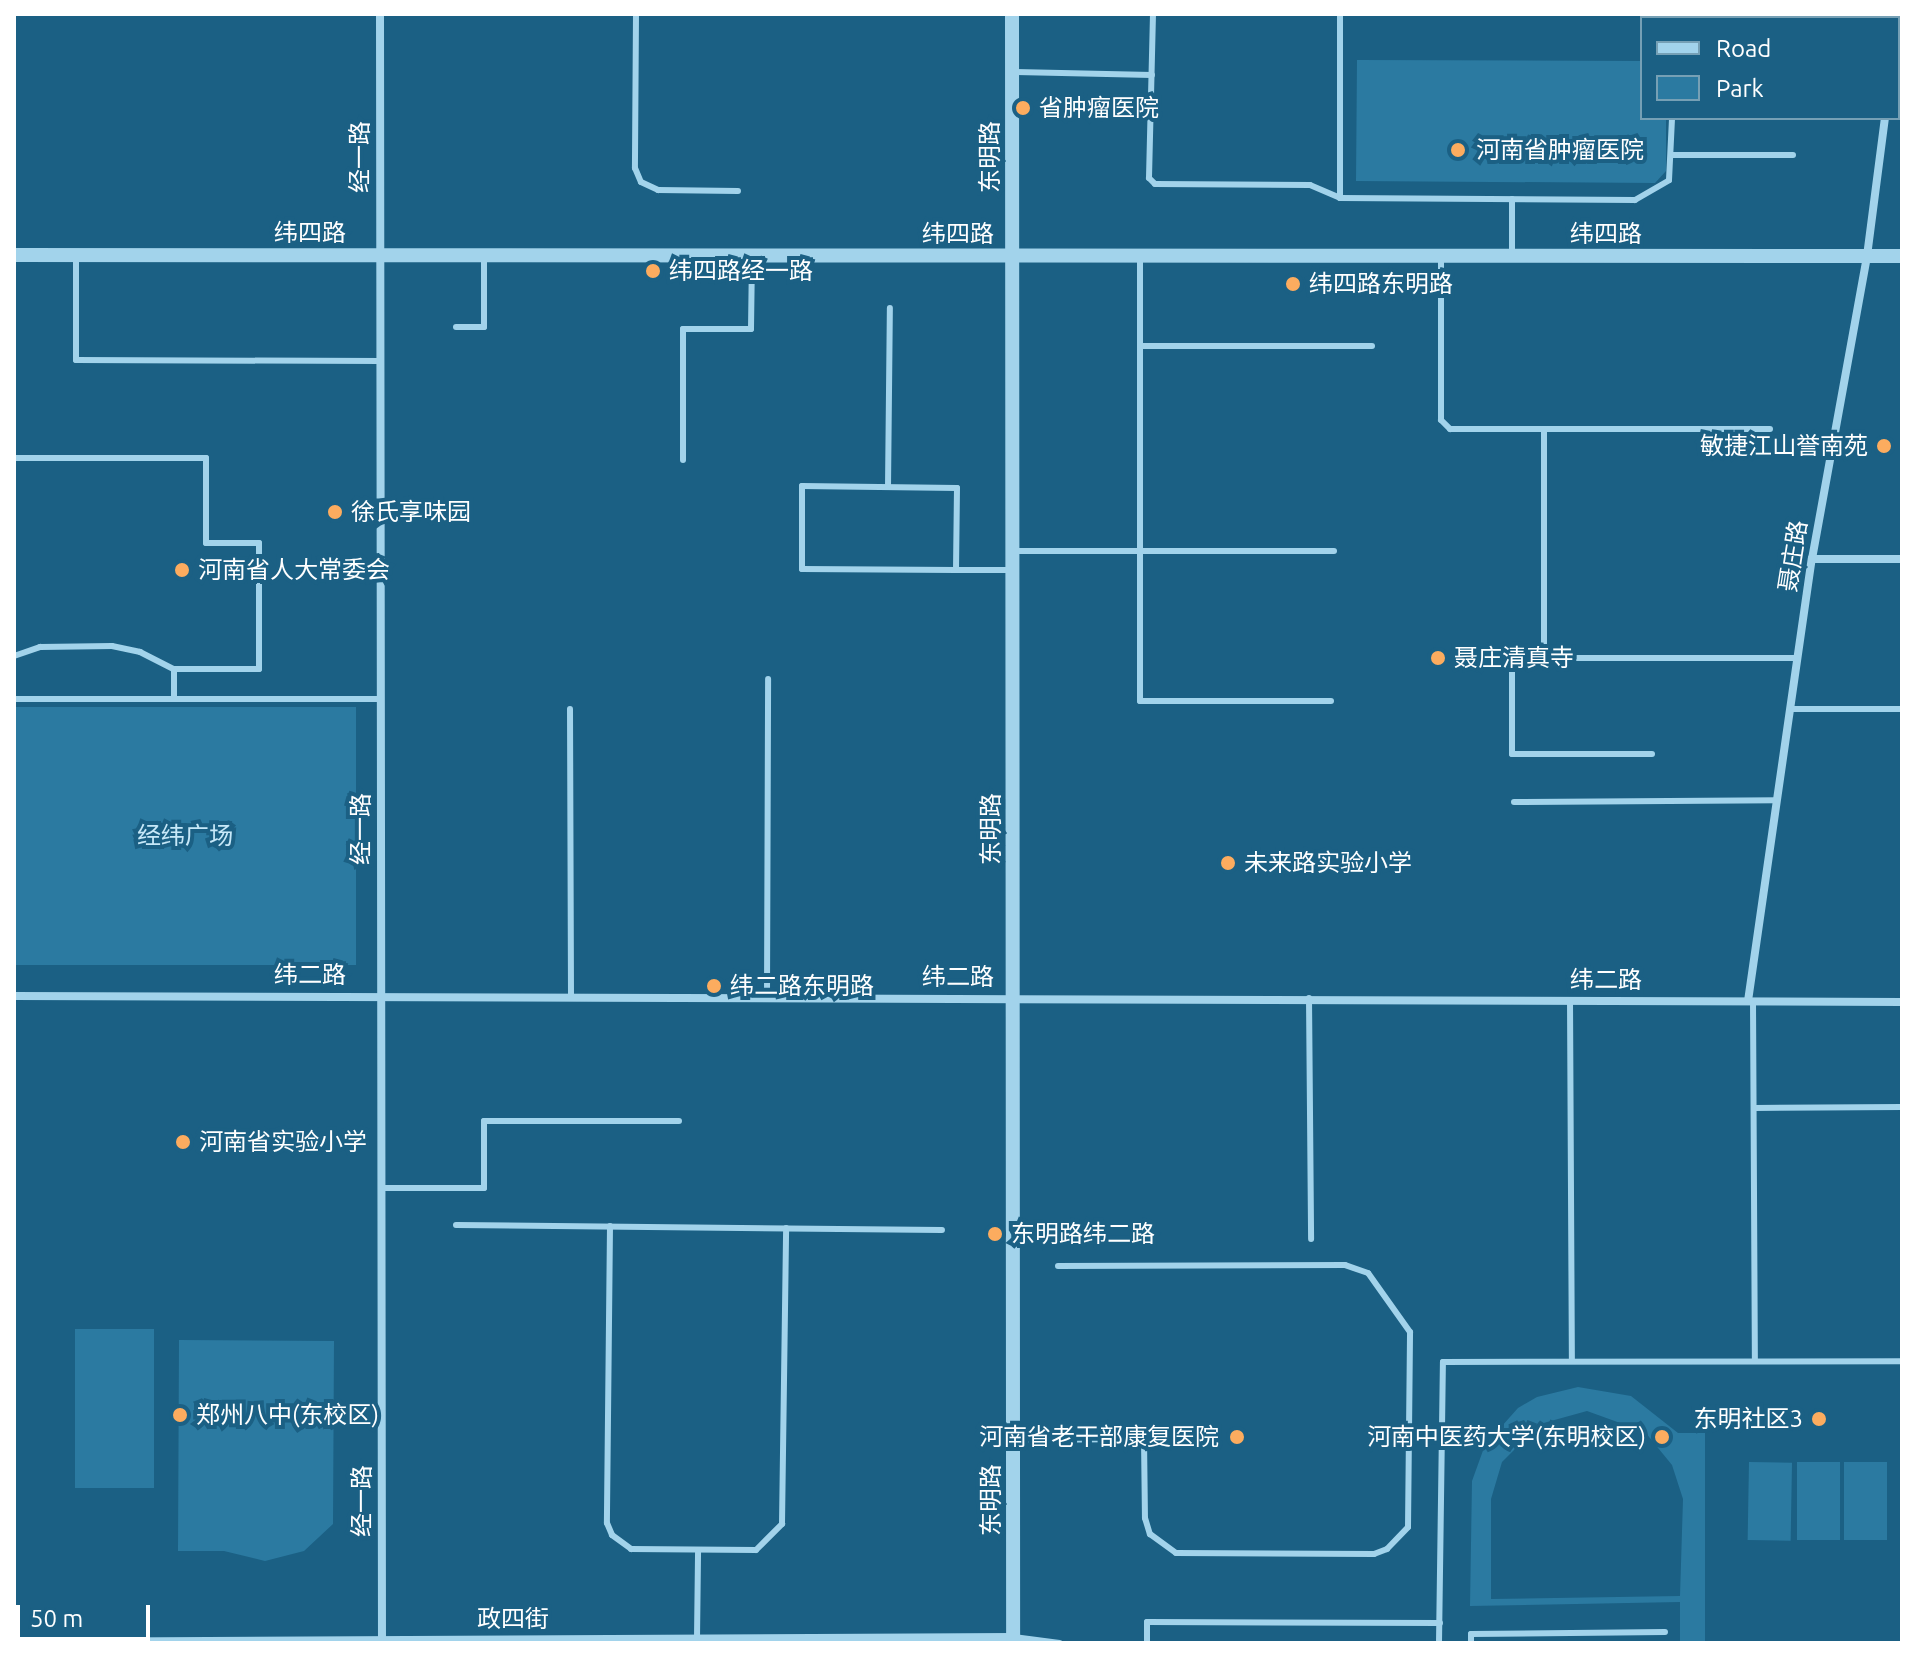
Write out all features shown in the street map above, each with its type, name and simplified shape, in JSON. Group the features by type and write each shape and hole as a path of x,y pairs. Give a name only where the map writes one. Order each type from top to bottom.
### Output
{"street":[{"name":"经一路","path":"380,14 382,1641"},
{"name":"东明路","path":"1012,14 1013,1640"},
{"name":"聂庄路","path":"1751,1001 1812,559 1867,256 1885,120"},
{"name":"纬四路","path":"14,255 1902,256"},
{"path":"1812,559 1902,559"},
{"name":"纬二路","path":"14,996 767,995 1902,1002"},
{"name":"政四街","path":"14,1642 697,1638 1013,1640"}],"lane":[{"path":"636,14 635,168 641,182 658,190 738,191"},
{"path":"1153,14 1149,178 1155,184 1310,185 1340,198 1635,200 1669,180 1672,120"},
{"path":"1340,14 1340,198"},
{"path":"1012,72 1152,75"},
{"path":"1672,155 1793,155"},
{"path":"1512,199 1512,256"},
{"path":"76,255 76,360 381,361"},
{"path":"456,327 484,327 484,256"},
{"path":"683,460 683,329 751,329 752,256"},
{"path":"1140,256 1140,701 1331,701"},
{"path":"1441,256 1441,420 1450,429 1770,429"},
{"path":"888,487 890,308"},
{"path":"1140,346 1372,346"},
{"path":"1544,429 1544,658"},
{"path":"14,458 206,458 206,543 259,543 259,669 174,669 140,652 112,646 40,647 14,656"},
{"path":"956,570 957,488 802,486 802,569 956,570 1013,570"},
{"path":"1013,551 1334,551"},
{"path":"1652,754 1512,754 1512,658 1798,658"},
{"path":"174,669 174,699"},
{"path":"767,995 768,679"},
{"path":"14,699 381,699"},
{"path":"570,709 571,995"},
{"path":"1791,709 1902,709"},
{"path":"1514,802 1777,800"},
{"path":"1309,998 1311,1239"},
{"path":"1570,1000 1572,1361"},
{"path":"1751,1001 1755,1361"},
{"path":"1754,1108 1902,1107"},
{"path":"382,1188 484,1188 484,1121 679,1121"},
{"path":"456,1225 942,1230"},
{"path":"610,1226 607,1523 612,1535 631,1549 698,1550 756,1550 782,1524 786,1228"},
{"path":"1013,1440 1144,1439 1145,1518 1150,1534 1176,1553 1374,1554 1387,1549 1408,1527 1410,1332 1368,1273 1345,1265 1058,1266"},
{"path":"1439,1643 1443,1362 1902,1361"},
{"path":"697,1638 698,1550"},
{"path":"1147,1643 1147,1622 1440,1623"},
{"path":"1471,1643 1471,1634 1665,1632"},
{"path":"1013,1640 1060,1643"}],"green space":[{"path":"1357,60 1640,61 1640,120 1666,120 1666,171 1655,183 1356,181"},
{"name":"经纬广场","path":"14,707 356,707 356,965 14,965"},
{"path":"75,1329 154,1329 154,1488 75,1488"},
{"path":"179,1340 334,1341 333,1524 304,1551 265,1561 224,1551 178,1551"},
{"path":"1578,1387 1631,1396 1678,1433 1705,1433 1705,1643 1680,1643 1680,1602 1470,1606 1472,1481 1485,1445 1518,1408 1537,1397","holes":["1587,1411 1645,1432 1672,1465 1683,1499 1680,1596 1491,1599 1491,1499 1502,1462 1540,1424"]},
{"path":"1749,1462 1792,1463 1791,1541 1748,1540"},
{"path":"1797,1462 1840,1462 1840,1540 1797,1540"},
{"path":"1844,1462 1887,1462 1887,1540 1844,1540"}],"place":[{"name":"省肿瘤医院","path":"1023,108"},
{"name":"河南省肿瘤医院","path":"1458,150"},
{"name":"纬四路经一路","path":"653,271"},
{"name":"纬四路东明路","path":"1293,284"},
{"name":"敏捷江山誉南苑","path":"1884,446"},
{"name":"徐氏享味园","path":"335,512"},
{"name":"河南省人大常委会","path":"182,570"},
{"name":"聂庄清真寺","path":"1438,658"},
{"name":"未来路实验小学","path":"1228,863"},
{"name":"纬二路东明路","path":"714,986"},
{"name":"河南省实验小学","path":"183,1142"},
{"name":"东明路纬二路","path":"995,1234"},
{"name":"郑州八中(东校区)","path":"180,1415"},
{"name":"东明社区3","path":"1819,1419"},
{"name":"河南省老干部康复医院","path":"1237,1437"},
{"name":"河南中医药大学(东明校区)","path":"1662,1437"}]}
